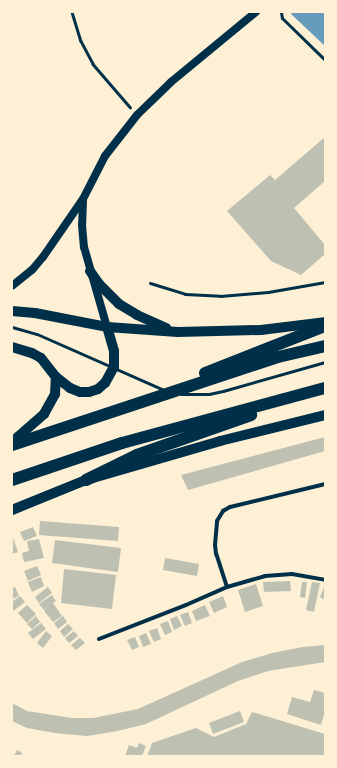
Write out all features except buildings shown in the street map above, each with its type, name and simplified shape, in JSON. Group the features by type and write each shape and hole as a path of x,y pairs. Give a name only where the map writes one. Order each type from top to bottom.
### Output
{"highway":[{"path":"140,402 169,388 325,326"},
{"path":"12,443 278,357 325,346"},
{"path":"12,480 122,443 325,388"},
{"path":"86,480 137,455 248,417 292,396"}],"main road":[{"path":"12,286 32,270 43,257 83,199 105,156 137,115 171,82 256,12"},
{"path":"12,347 32,352 41,358 56,377 70,388 80,392 98,390 111,376 115,360 84,247 82,225 83,199"},
{"path":"90,271 103,288 119,304 136,315 178,332"},
{"path":"12,311 34,313 107,327 178,332 260,330 325,322"},
{"path":"12,443 44,414 55,394 56,377"},
{"path":"12,510 86,480 220,441 325,415"}],"street":[{"path":"227,587 216,554 215,545 217,521 223,511 230,507 325,484"},
{"path":"99,639 186,605 227,587 265,576 284,573 325,580"}],"lane":[{"path":"281,12 282,18 325,60"},
{"path":"150,283 185,294 220,296 268,292 325,282"},
{"path":"12,327 28,331 170,392 183,394 209,394 325,362"}],"path":[{"path":"72,12 81,41 93,64 137,115"}],"water":[{"path":"292,12 325,12 325,46 291,14"}]}
